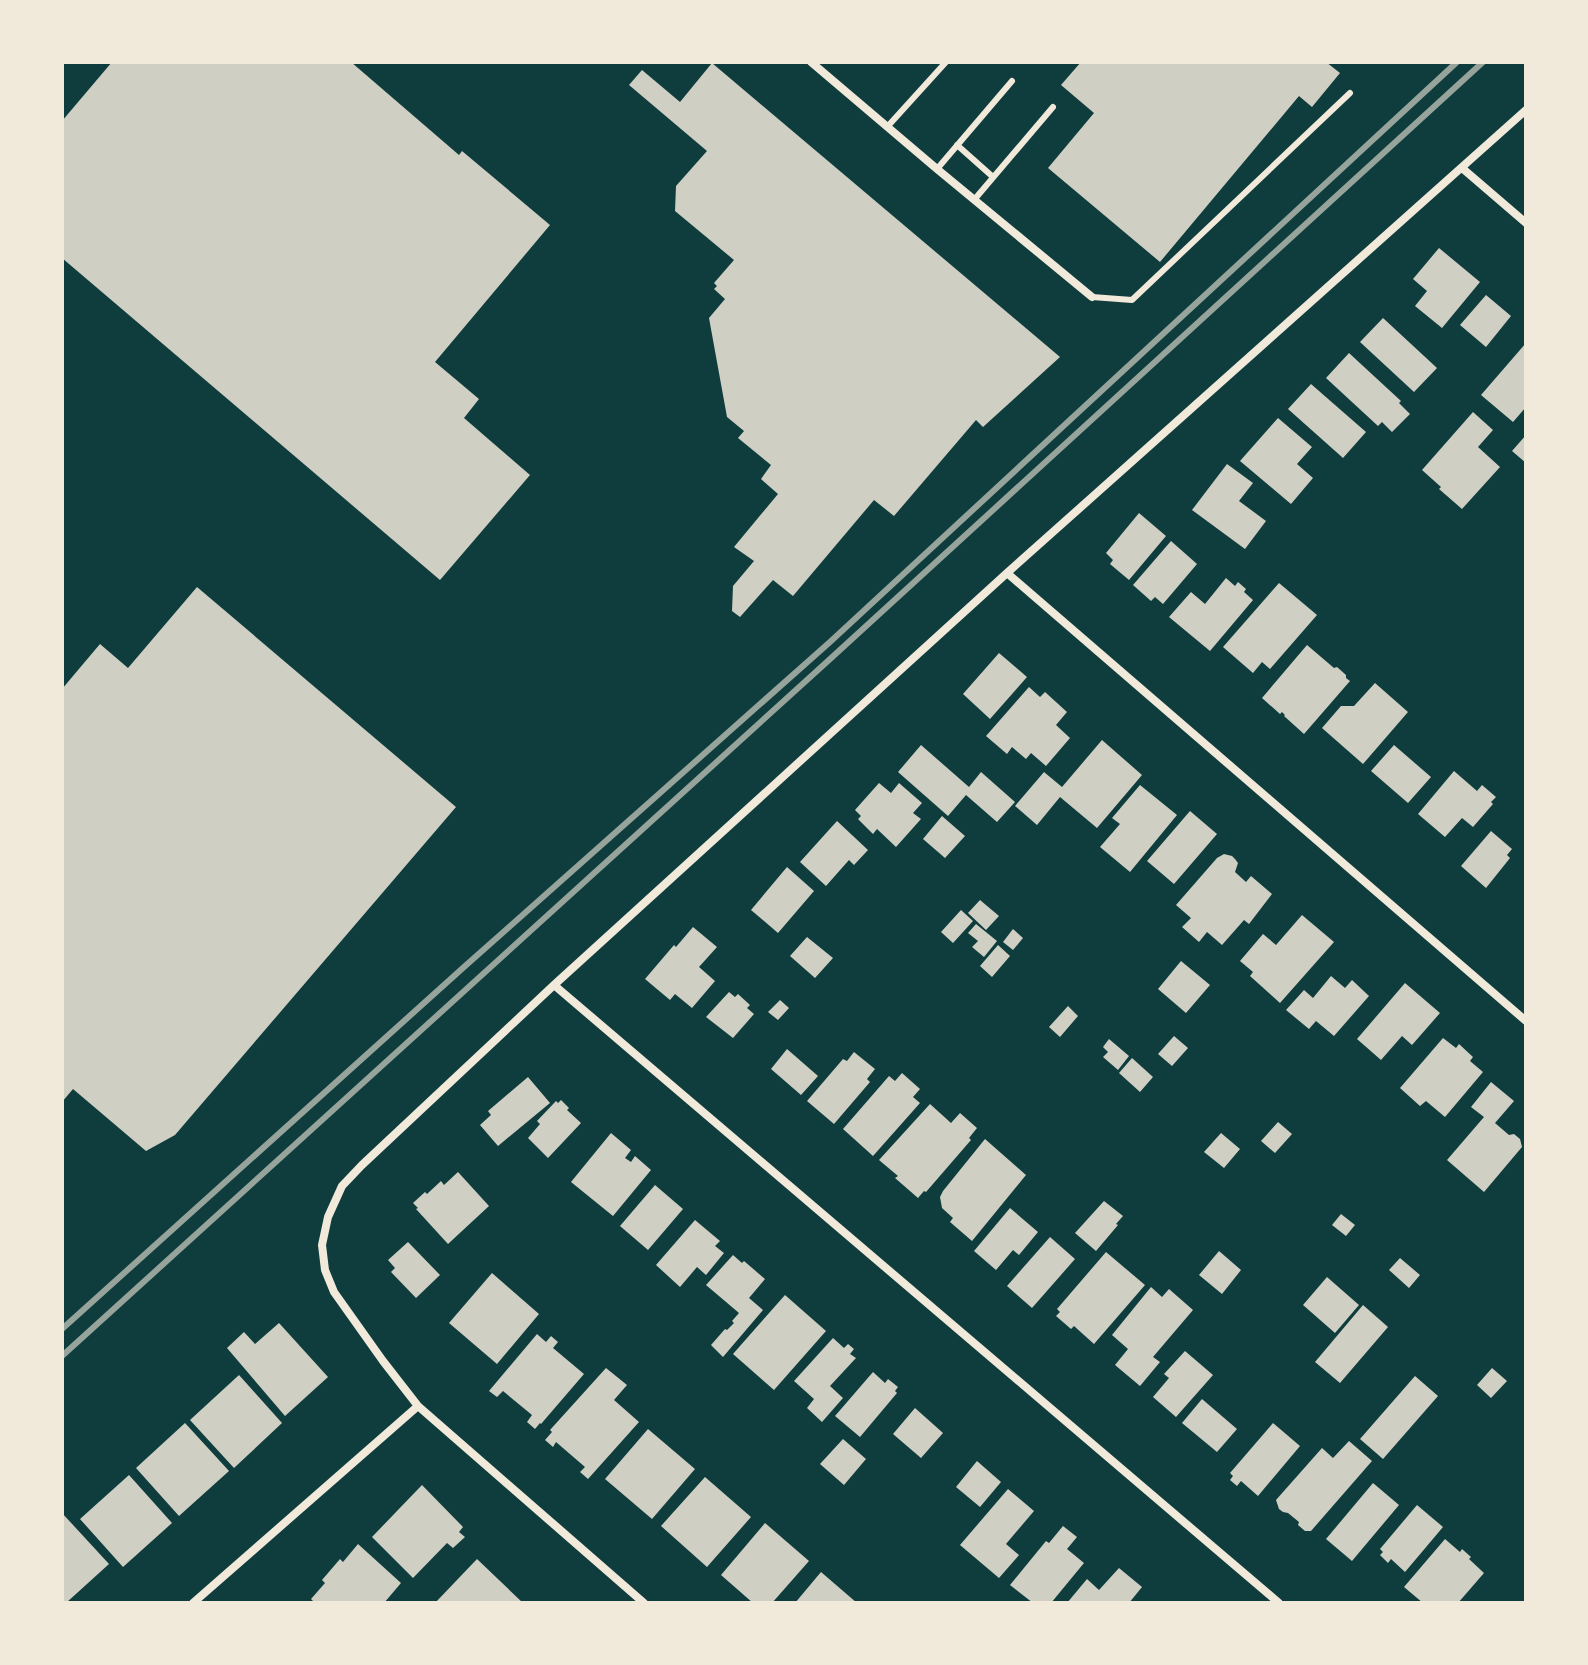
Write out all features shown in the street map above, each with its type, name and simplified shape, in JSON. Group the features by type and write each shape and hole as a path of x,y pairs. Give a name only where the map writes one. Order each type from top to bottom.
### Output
{"street":[{"path":"811,62 1092,297"},
{"path":"644,1603 418,1406 383,1361 334,1292 325,1270 322,1245 328,1217 342,1186 554,985 1007,573 1526,110"},
{"path":"1462,168 1526,223"},
{"path":"1007,573 1526,1021"},
{"path":"554,985 1279,1603"},
{"path":"193,1603 418,1406"}],"lane":[{"path":"888,126 946,62"},
{"path":"937,169 1012,81"},
{"path":"1092,297 1132,300 1350,93"},
{"path":"974,200 1053,107"},
{"path":"957,145 993,177"}],"building":[{"path":"112,62 351,62 459,155 462,151 550,225 435,362 479,399 464,418 530,475 440,580 62,258 62,121"},
{"path":"1081,62 1326,62 1340,73 1312,107 1299,96 1160,262 1048,168 1094,113 1061,85"},
{"path":"712,63 1060,357 983,427 976,420 894,516 874,500 793,596 773,580 740,617 732,611 733,586 754,561 734,547 778,494 761,479 771,465 738,438 744,431 727,417 709,318 725,299 714,289 717,286 714,283 734,260 675,211 676,186 707,151 629,85 642,70 680,102"},
{"path":"1439,248 1480,282 1442,328 1415,306 1427,291 1413,279"},
{"path":"1486,295 1511,316 1486,347 1460,325"},
{"path":"1383,318 1437,368 1414,392 1360,342"},
{"path":"1526,343 1526,407 1513,422 1481,395"},
{"path":"1349,353 1401,401 1399,403 1410,414 1392,432 1382,422 1378,426 1326,378"},
{"path":"1311,384 1366,432 1343,458 1288,409"},
{"path":"1473,412 1493,430 1478,447 1500,467 1462,509 1422,470"},
{"path":"1278,418 1312,447 1297,464 1313,478 1291,504 1240,461"},
{"path":"1526,435 1526,463 1512,451"},
{"path":"1227,464 1253,483 1239,501 1266,521 1245,549 1192,510"},
{"path":"1139,513 1166,536 1129,580 1110,564 1113,560 1106,553"},
{"path":"1171,541 1197,564 1163,604 1155,597 1151,601 1133,585"},
{"path":"1226,578 1235,586 1238,582 1253,600 1210,651 1169,617 1191,592 1205,604"},
{"path":"1279,583 1317,615 1270,669 1262,662 1253,673 1223,647"},
{"path":"197,587 456,807 175,1135 146,1151 73,1089 62,1102 62,689 100,644 128,668"},
{"path":"1307,645 1350,681 1304,734 1262,698"},
{"path":"999,653 1027,677 990,719 963,694"},
{"path":"1375,683 1408,712 1363,764 1322,728 1341,706 1354,706"},
{"path":"1029,687 1040,697 1045,692 1067,712 1056,725 1070,738 1046,766 1031,753 1026,759 1012,747 1007,754 986,736"},
{"path":"1102,740 1142,775 1097,828 1060,797 1037,825 1015,806 1044,772 1062,787"},
{"path":"921,745 969,787 981,772 1015,802 997,822 966,795 948,816 898,772"},
{"path":"1394,745 1431,777 1408,803 1371,771"},
{"path":"1454,771 1477,791 1482,785 1496,797 1473,827 1462,818 1445,837 1418,814"},
{"path":"879,783 891,793 899,783 922,803 913,813 921,819 896,847 877,829 873,834 858,819 861,816 855,810"},
{"path":"1140,785 1177,815 1130,872 1100,847 1120,824 1112,818"},
{"path":"1190,811 1217,834 1174,884 1147,861"},
{"path":"942,816 965,836 945,858 923,839"},
{"path":"837,821 868,850 854,865 849,860 826,886 800,862"},
{"path":"1491,831 1512,849 1507,855 1510,858 1486,888 1461,866"},
{"path":"1224,854 1235,859 1238,863 1235,872 1246,882 1251,876 1272,894 1249,924 1244,920 1222,945 1207,932 1199,942 1182,927 1191,918 1176,905"},
{"path":"787,867 814,891 778,933 751,910"},
{"path":"980,900 999,916 986,930 968,913"},
{"path":"961,910 973,921 953,943 941,932"},
{"path":"1302,915 1334,942 1280,1003 1250,976 1253,972 1240,961 1263,934 1276,945"},
{"path":"976,924 997,941 984,957 972,947 978,941 968,933"},
{"path":"693,927 717,947 699,967 715,981 692,1008 675,994 670,1000 645,979"},
{"path":"1013,929 1023,938 1013,950 1003,942"},
{"path":"807,937 833,958 815,978 790,956"},
{"path":"998,945 1010,956 992,977 980,966"},
{"path":"1181,961 1210,985 1186,1013 1158,989"},
{"path":"1331,976 1345,988 1352,980 1369,996 1334,1036 1316,1021 1309,1029 1286,1010 1304,990 1313,998"},
{"path":"1405,983 1440,1013 1412,1045 1402,1036 1381,1060 1357,1039"},
{"path":"729,992 735,997 738,994 750,1005 747,1008 754,1014 733,1038 706,1017"},
{"path":"780,1000 789,1008 778,1020 768,1012"},
{"path":"1068,1006 1078,1016 1060,1037 1049,1027"},
{"path":"1174,1036 1188,1048 1172,1066 1158,1054"},
{"path":"1443,1038 1456,1048 1459,1044 1473,1057 1470,1061 1483,1072 1445,1117 1426,1101 1420,1106 1400,1088"},
{"path":"1109,1039 1129,1056 1118,1070 1103,1057 1108,1052 1103,1047"},
{"path":"787,1049 818,1076 801,1095 771,1069"},
{"path":"854,1052 875,1069 867,1079 870,1082 834,1124 807,1101 843,1059 847,1061"},
{"path":"1132,1058 1153,1077 1140,1092 1119,1073"},
{"path":"902,1073 920,1089 913,1097 920,1103 873,1156 843,1129 889,1076 895,1081"},
{"path":"528,1077 550,1103 498,1146 480,1125 491,1115 488,1111"},
{"path":"1491,1082 1514,1101 1495,1123 1509,1135 1514,1134 1520,1139 1522,1147 1484,1192 1447,1160 1484,1117 1471,1107"},
{"path":"561,1100 581,1123 548,1158 528,1138 540,1124 537,1121 556,1101"},
{"path":"930,1104 951,1123 960,1113 977,1128 969,1138 971,1140 918,1198 879,1160"},
{"path":"1278,1122 1292,1134 1275,1153 1261,1141"},
{"path":"611,1133 631,1150 625,1158 631,1162 635,1156 651,1170 613,1216 571,1182"},
{"path":"1221,1133 1240,1149 1224,1168 1204,1152"},
{"path":"985,1139 1026,1175 972,1241 950,1222 953,1218 942,1208 940,1197"},
{"path":"458,1172 489,1206 448,1244 413,1203 441,1181 444,1185"},
{"path":"655,1185 683,1209 648,1250 620,1226"},
{"path":"1104,1201 1123,1216 1096,1251 1075,1233"},
{"path":"1010,1208 1038,1232 1019,1255 1013,1250 996,1270 974,1251"},
{"path":"1341,1214 1355,1225 1346,1236 1332,1225"},
{"path":"695,1220 720,1241 715,1246 724,1253 706,1275 697,1267 680,1287 656,1265"},
{"path":"1050,1237 1075,1259 1032,1308 1007,1286"},
{"path":"408,1242 440,1275 416,1298 391,1272 395,1268 388,1260"},
{"path":"1219,1251 1241,1270 1222,1294 1199,1275"},
{"path":"1106,1252 1145,1285 1094,1344 1074,1326 1071,1329 1056,1316 1060,1312 1057,1309"},
{"path":"733,1255 765,1279 749,1298 763,1310 723,1357 711,1345 734,1323 732,1321 739,1313 706,1285"},
{"path":"1400,1258 1420,1275 1409,1288 1389,1270"},
{"path":"492,1273 539,1314 497,1364 449,1323"},
{"path":"1327,1277 1359,1305 1335,1333 1303,1305"},
{"path":"1151,1287 1162,1297 1169,1289 1193,1310 1153,1357 1160,1362 1140,1386 1115,1365 1128,1349 1112,1335"},
{"path":"785,1295 826,1331 774,1390 733,1354"},
{"path":"1363,1305 1388,1327 1340,1383 1315,1362"},
{"path":"279,1323 328,1377 285,1416 227,1348 244,1332 255,1344"},
{"path":"537,1334 546,1342 551,1336 558,1342 553,1348 584,1374 535,1429 527,1422 532,1415 503,1391 497,1397 489,1391"},
{"path":"833,1338 844,1348 848,1344 854,1349 850,1354 856,1358 830,1386 843,1398 822,1422 807,1408 814,1399 794,1381"},
{"path":"1185,1351 1213,1375 1176,1417 1153,1397 1169,1378 1164,1374"},
{"path":"606,1368 627,1385 614,1400 639,1422 588,1479 580,1472 585,1467 556,1442 553,1447 545,1440 552,1432 550,1430"},
{"path":"1492,1368 1507,1381 1491,1398 1477,1385"},
{"path":"873,1372 885,1383 888,1379 898,1387 897,1393 860,1437 835,1416"},
{"path":"239,1375 282,1423 234,1468 190,1420"},
{"path":"1415,1376 1438,1396 1383,1459 1360,1439"},
{"path":"1202,1399 1237,1429 1217,1452 1182,1423"},
{"path":"915,1408 943,1433 921,1458 893,1434"},
{"path":"185,1423 229,1471 179,1516 136,1468"},
{"path":"1273,1423 1300,1446 1258,1496 1241,1481 1237,1486 1230,1480 1233,1476 1230,1473"},
{"path":"648,1429 695,1469 652,1519 605,1479"},
{"path":"843,1439 866,1459 844,1485 820,1464"},
{"path":"1349,1441 1372,1461 1311,1531 1305,1531 1298,1525 1299,1522 1279,1509 1276,1500 1322,1448 1333,1458"},
{"path":"977,1461 1001,1482 980,1507 956,1487"},
{"path":"129,1475 172,1523 123,1567 80,1519"},
{"path":"705,1477 751,1517 707,1567 661,1526"},
{"path":"1373,1483 1399,1505 1352,1561 1326,1539"},
{"path":"422,1485 463,1527 459,1532 465,1537 453,1548 447,1543 413,1578 372,1537"},
{"path":"1008,1489 1034,1511 1006,1544 1019,1555 999,1578 960,1545"},
{"path":"1417,1505 1443,1527 1405,1572 1391,1559 1388,1563 1380,1555 1383,1552 1380,1549"},
{"path":"62,1513 109,1564 66,1603 62,1603"},
{"path":"765,1523 809,1561 772,1603 753,1603 721,1575"},
{"path":"1063,1526 1077,1537 1067,1549 1084,1563 1051,1603 1033,1603 1010,1585 1046,1541 1049,1543"},
{"path":"1445,1539 1460,1552 1462,1549 1484,1573 1458,1603 1423,1603 1404,1587"},
{"path":"358,1544 401,1583 384,1603 315,1603 311,1599 325,1583 322,1580"},
{"path":"477,1559 523,1603 435,1603"},
{"path":"1119,1568 1142,1587 1129,1603 1067,1603 1087,1579 1099,1590"},
{"path":"821,1572 857,1603 795,1603"}],"railway":[{"path":"62,1329 830,642 1457,62"},
{"path":"62,1356 1483,62"}]}
